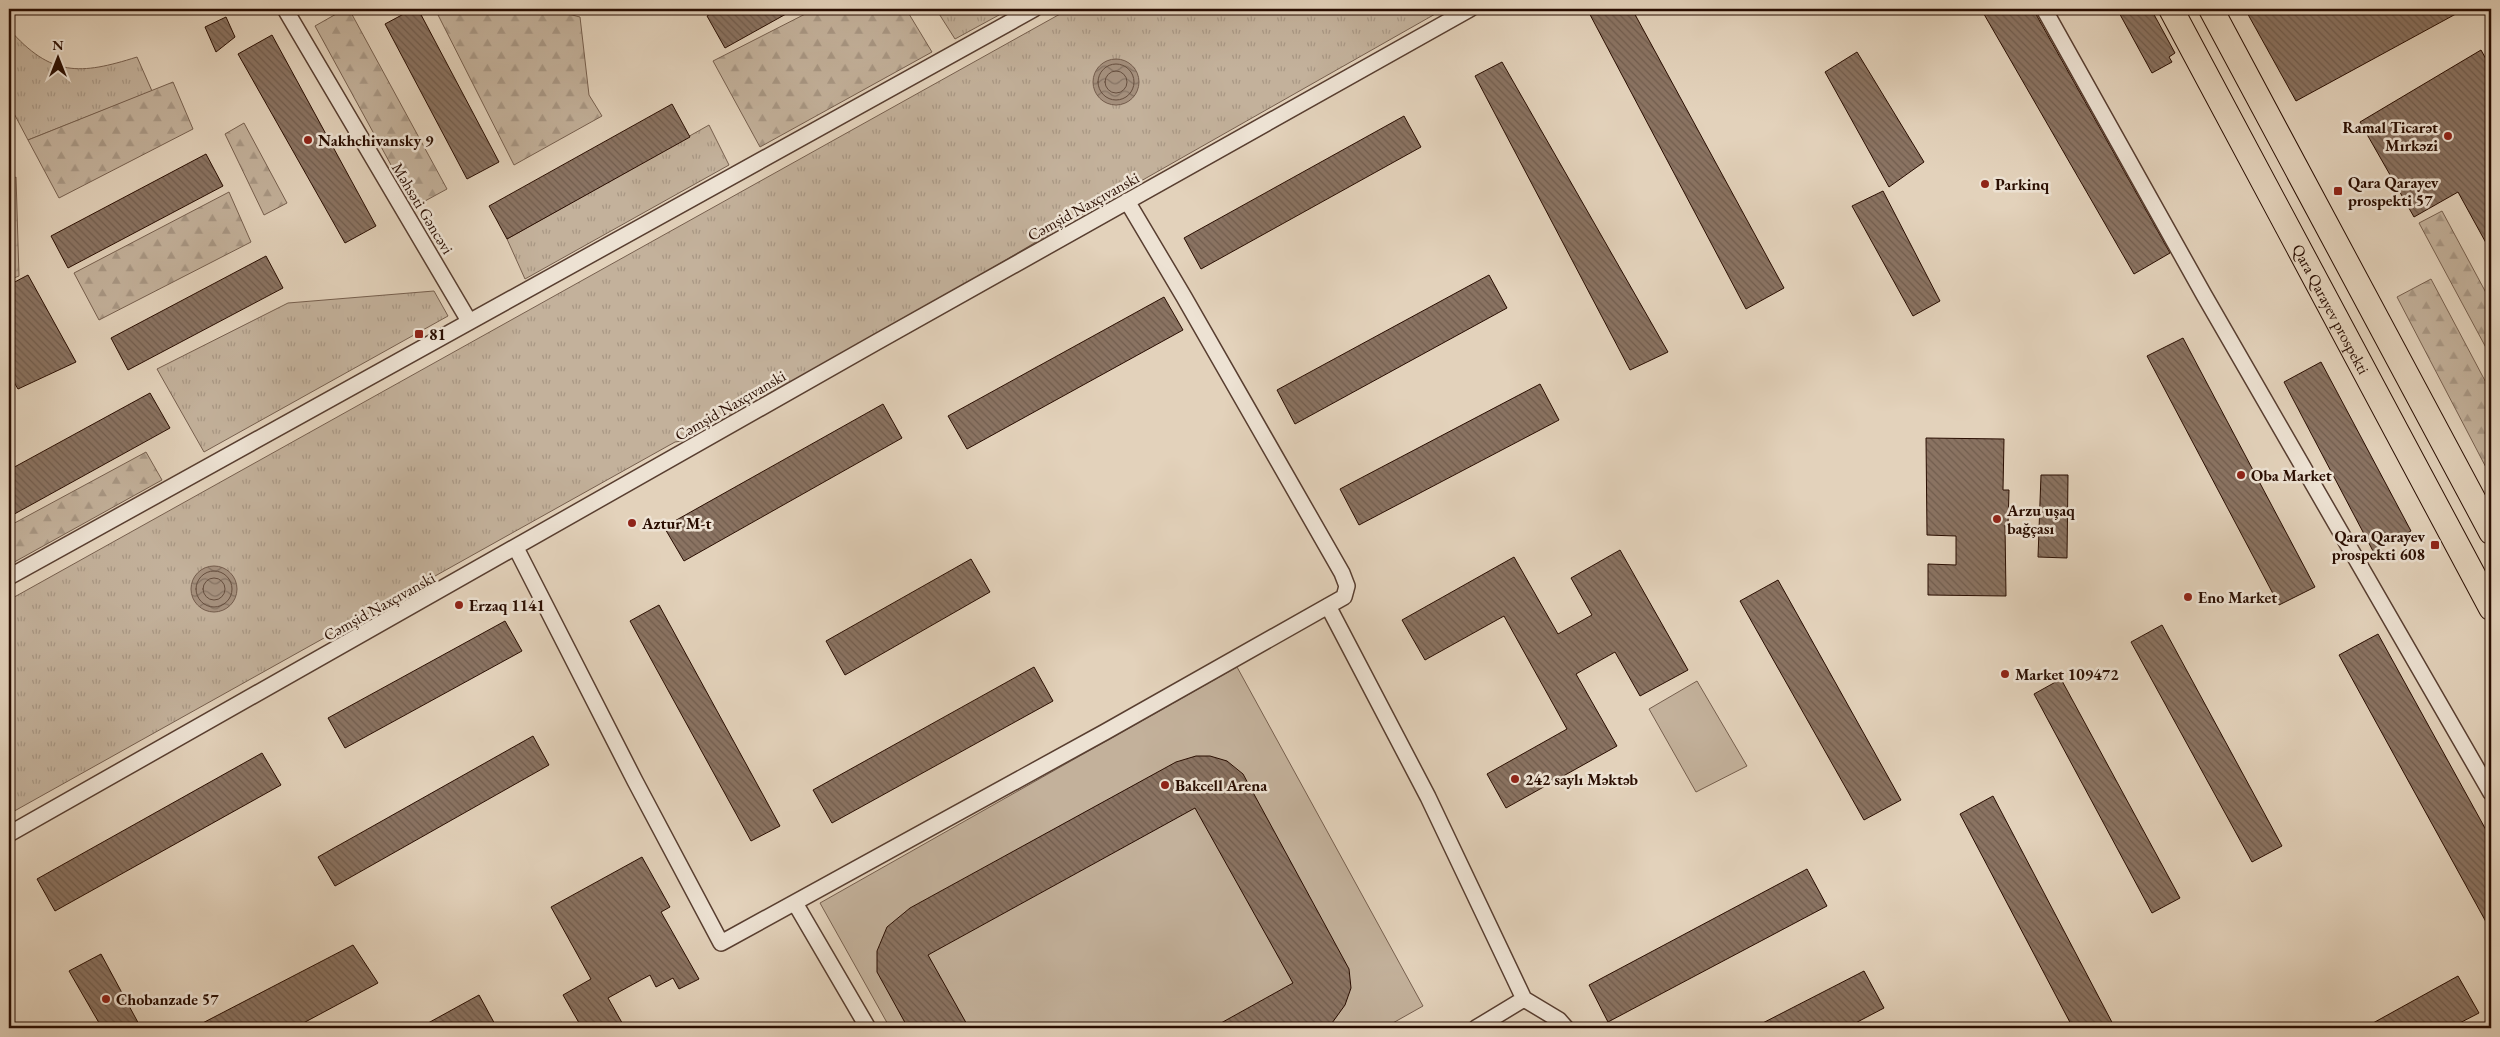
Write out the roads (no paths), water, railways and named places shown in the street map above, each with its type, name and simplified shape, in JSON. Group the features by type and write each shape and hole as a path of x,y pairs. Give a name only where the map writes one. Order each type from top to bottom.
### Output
{"main road":[{"name":"Qara Qarayev prospekti","path":"2172,9 2491,608"},
{"path":"2211,9 2491,532"}],"street":[{"name":"Məhsəti Gəncəvi","path":"285,9 470,321"},
{"path":"9,577 1034,9"},
{"name":"Cəmşid Naxçıvanski","path":"9,834 1470,9"},
{"path":"2044,9 2204,296 2491,793"},
{"path":"516,548 639,790 721,943 1344,597 1348,586 1342,573 1127,201"},
{"path":"1328,606 1428,797 1524,1000 1559,1020 1566,1028"},
{"path":"795,903 868,1028"},
{"path":"1476,1028 1524,1000"}],"water":[{"path":"1116,59 1129,63 1135,69 1139,82 1135,95 1129,101 1116,105 1103,101 1097,95 1093,82 1097,69 1103,63"},
{"path":"214,566 227,570 233,576 237,589 233,602 227,608 214,612 201,608 195,602 191,589 195,576 201,570"}],"place":[{"name":"Ramal Ticarət Mırkəzi","path":"2448,136"},
{"name":"Nakhchivansky 9","path":"308,140"},
{"name":"Parkinq","path":"1985,184"},
{"name":"Qara Qarayev prospekti 57","path":"2338,191"},
{"name":"81","path":"419,334"},
{"name":"Oba Market","path":"2241,475"},
{"name":"Arzu uşaq bağçası","path":"1997,519"},
{"name":"Aztur M-t","path":"632,523"},
{"name":"Qara Qarayev prospekti 608","path":"2435,545"},
{"name":"Eno Market","path":"2188,597"},
{"name":"Erzaq 1141","path":"459,605"},
{"name":"Market 109472","path":"2005,674"},
{"name":"242 saylı Məktəb","path":"1515,779"},
{"name":"Bakcell Arena","path":"1165,785"},
{"name":"Chobanzade 57","path":"106,999"}]}
